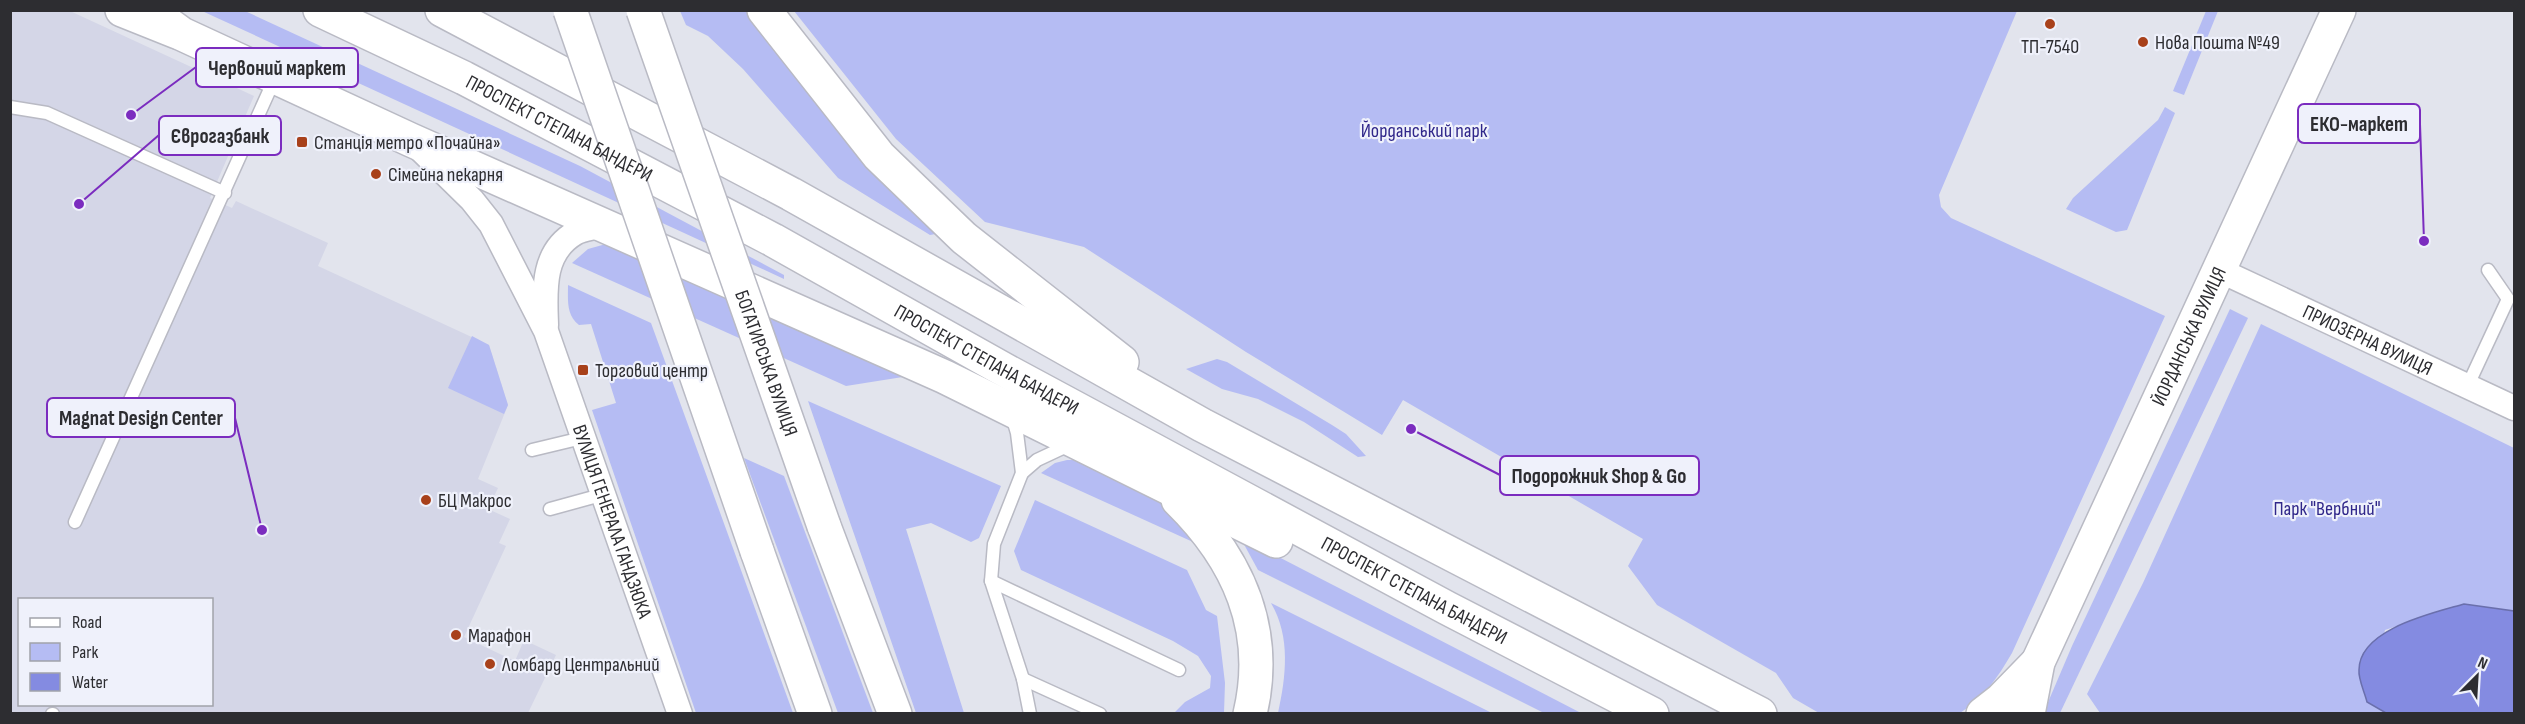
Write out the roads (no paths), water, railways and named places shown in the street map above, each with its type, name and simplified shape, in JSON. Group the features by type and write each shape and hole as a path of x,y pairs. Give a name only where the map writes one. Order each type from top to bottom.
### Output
{"main road":[{"path":"122,10 182,34 411,140 945,376 1294,549 1446,608"},
{"path":"149,10 182,34"},
{"name":"ПРОСПЕКТ СТЕПАНА БАНДЕРИ","path":"320,10 464,78 773,240 1001,368 1446,608 1652,714"},
{"path":"442,10 791,194 1202,424 1760,714"},
{"path":"570,10 814,714"},
{"name":"БОГАТИРСЬКА ВУЛИЦЯ","path":"643,10 824,526 895,714"},
{"path":"764,10 879,156 964,238 1202,424"},
{"name":"ЙОРДАНСЬКА ВУЛИЦЯ","path":"2028,714 2038,662 2221,271 2339,10"},
{"path":"1161,484 1218,544 1237,575 1254,629 1256,663 1250,714"},
{"name":"ЙОРДАНСЬКА ВУЛИЦЯ","path":"1983,714 2001,700 2038,662"}],"street":[{"name":"ВУЛИЦЯ ГЕНЕРАЛА ГАНДЗЮКА","path":"411,140 472,200 491,224 546,331 601,495 680,714"},
{"name":"ВУЛИЦЯ ГЕНЕРАЛА ГАНДЗЮКА","path":"546,331 545,280 552,257 575,233 602,225"},
{"name":"ПРИОЗЕРНА ВУЛИЦЯ","path":"2221,271 2514,408"}],"lane":[{"path":"75,522 276,77"},
{"path":"10,107 47,113 225,193"},
{"path":"2468,385 2508,299 2488,270"},
{"path":"1011,410 1017,433 1022,473 994,544 991,581 1023,679 1030,714"},
{"path":"532,450 582,438"},
{"path":"1022,473 1051,452 1077,442"},
{"path":"550,509 601,495"},
{"path":"991,581 1179,670"},
{"path":"1023,679 1100,714"}],"water":[{"path":"2464,604 2514,611 2514,713 2386,713 2367,702 2359,670 2362,656 2371,644 2384,633 2400,625"}],"place":[{"name":"ТП-7540","path":"2050,24"},
{"name":"Нова Пошта №49","path":"2143,42"},
{"name":"Червоний маркет","path":"131,115"},
{"name":"Станція метро «Почайна»","path":"302,142"},
{"name":"Сімейна пекарня","path":"376,174"},
{"name":"Єврогазбанк","path":"79,204"},
{"name":"ЕКО-маркет","path":"2424,241"},
{"name":"Торговий центр","path":"583,370"},
{"name":"Подорожник Shop & Go","path":"1411,429"},
{"name":"БЦ Макрос","path":"426,500"},
{"name":"Magnat Design Center","path":"262,530"},
{"name":"Марафон","path":"456,635"},
{"name":"Ломбард Центральний","path":"490,664"}],"park label":[{"name":"Йорданський парк","path":"1424,130"},
{"name":"Парк \"Вербний\"","path":"2327,508"}]}
